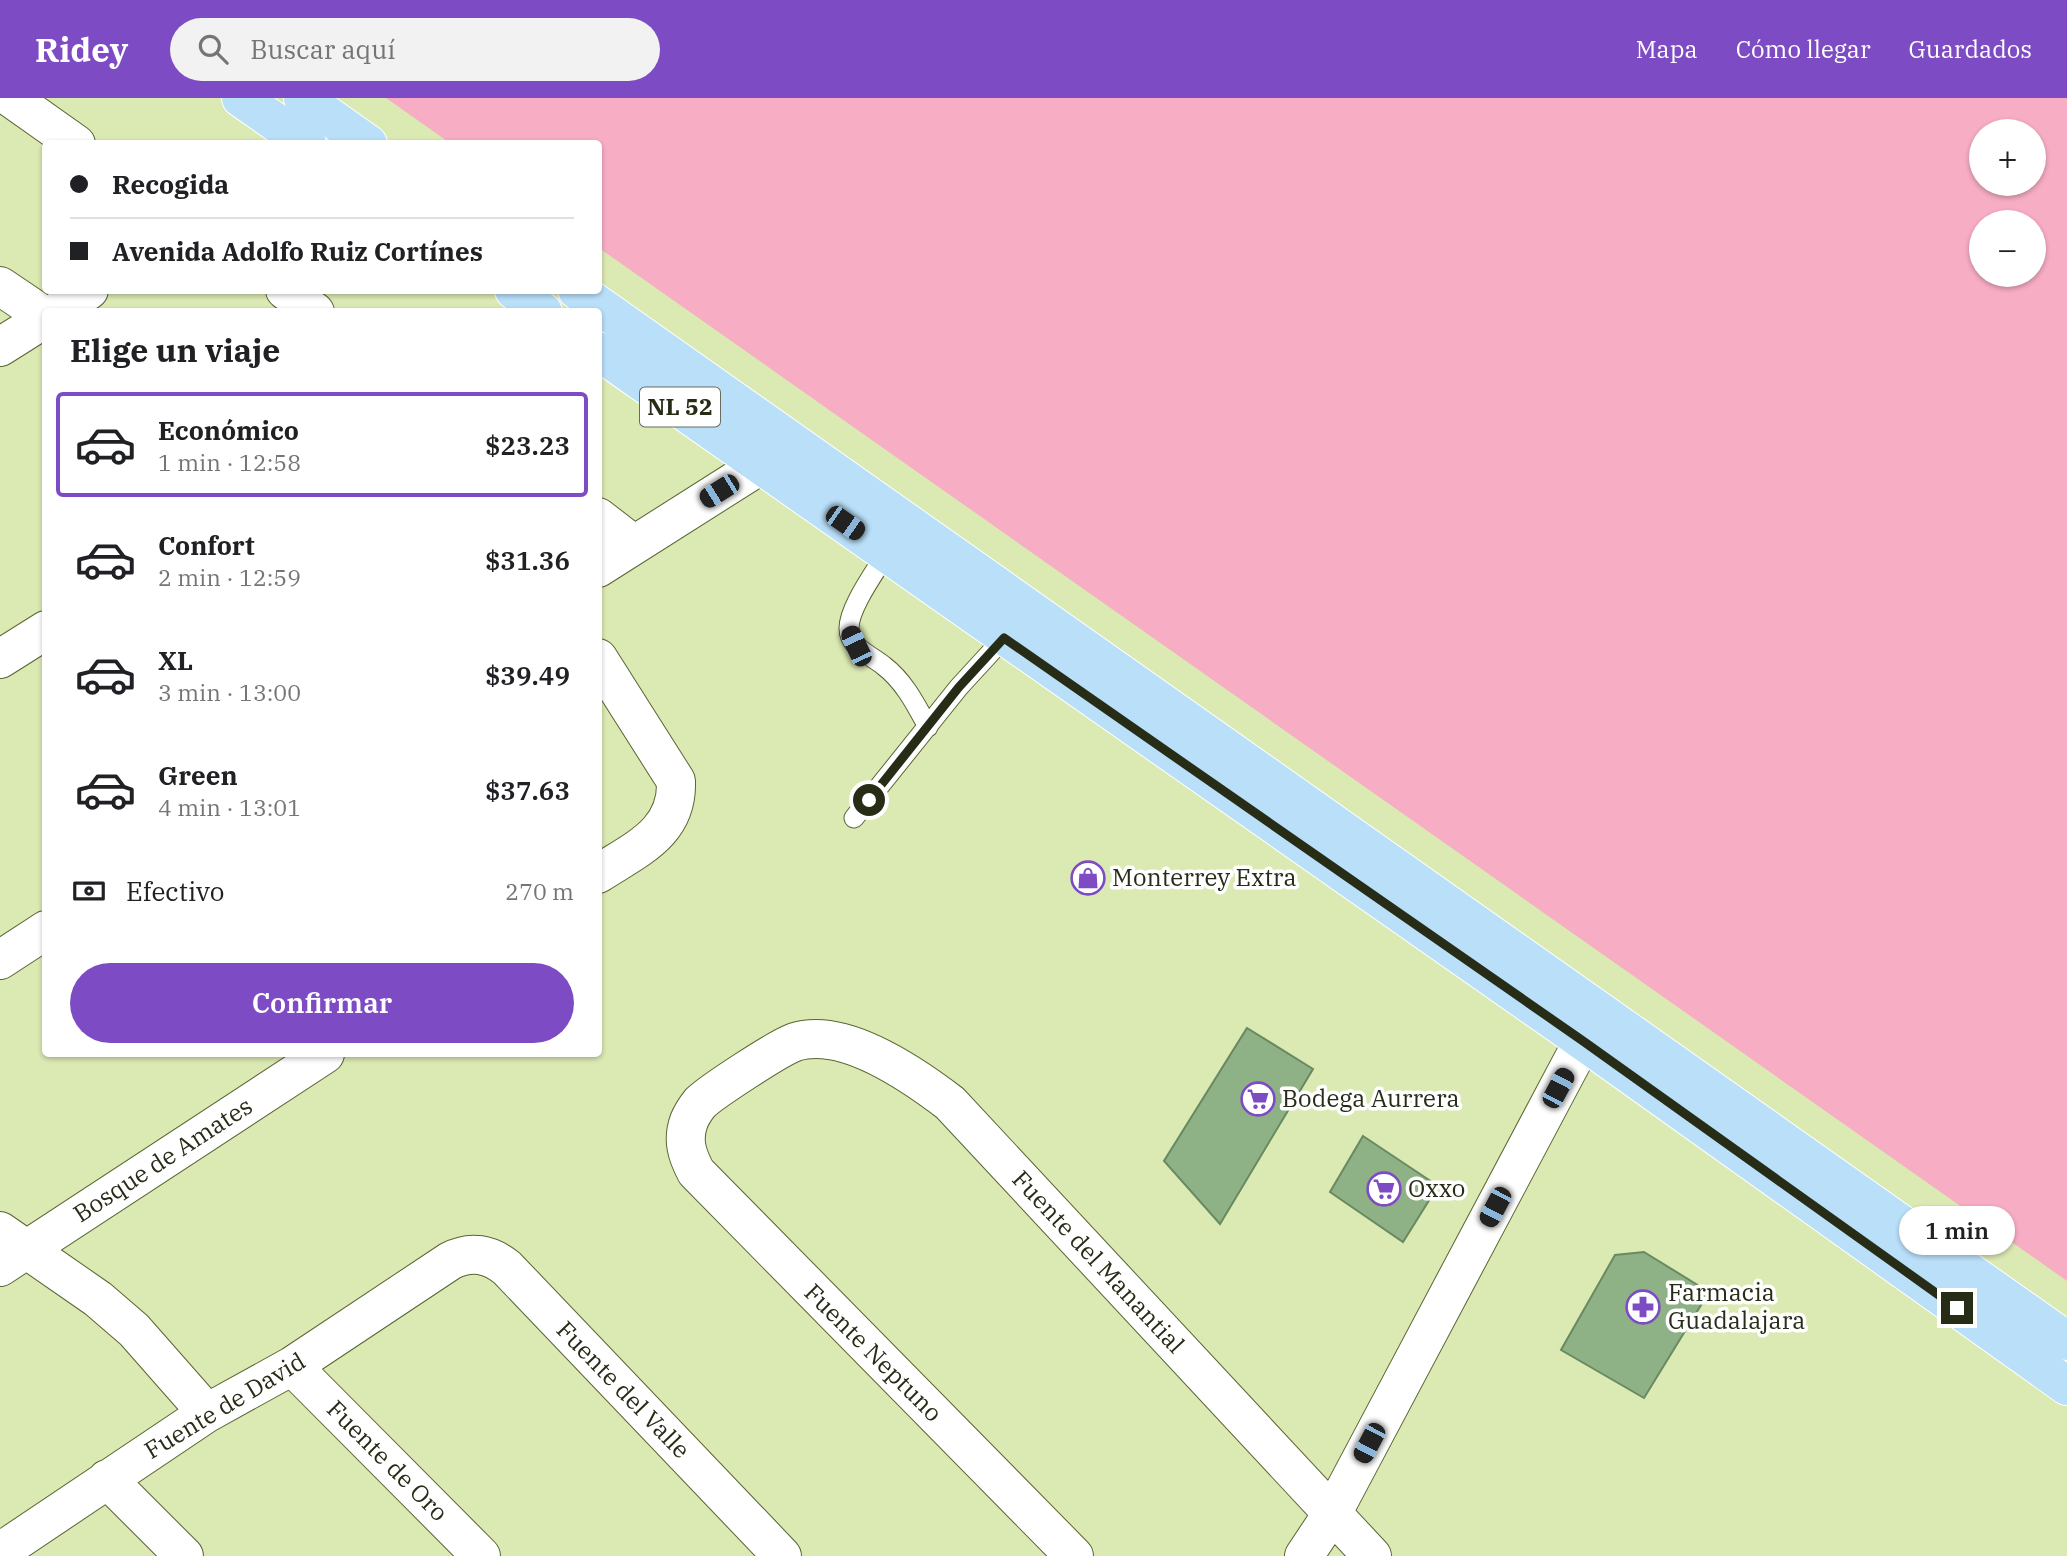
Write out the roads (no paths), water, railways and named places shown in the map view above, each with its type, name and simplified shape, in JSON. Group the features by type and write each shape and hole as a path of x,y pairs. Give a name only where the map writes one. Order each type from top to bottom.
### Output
{"main road":[{"path":"241,98 301,140"},
{"path":"303,98 362,140"},
{"path":"519,294 538,308"},
{"path":"583,294 2067,1342"},
{"name":"NL 52","path":"602,354 887,552 1004,638 1583,1041 2067,1386"}],"street":[{"path":"11,98 70,140"},
{"path":"0,286 42,314"},
{"path":"62,308 83,294"},
{"path":"290,294 310,308"},
{"path":"0,347 42,320"},
{"path":"602,333 622,333 651,343"},
{"path":"602,565 762,464"},
{"path":"602,520 633,544"},
{"path":"0,659 42,633"},
{"path":"602,663 676,781 677,800 670,820 654,837 602,871"},
{"path":"0,960 42,933"},
{"name":"Fuente del Manantial","path":"684,1141 689,1120 701,1102 769,1056 795,1042 817,1039 839,1043 881,1059 918,1079 950,1103 1372,1556"},
{"path":"1304,1556 1332,1514 1583,1041"},
{"name":"Bosque de Amates","path":"9,1249 320,1057"},
{"name":"Fuente Neptuno","path":"684,1141 687,1156 708,1186 1074,1556"},
{"path":"9,1249 98,1298 134,1330 207,1413"},
{"name":"Fuente del Valle","path":"450,1261 471,1254 486,1255 507,1268 782,1556"},
{"name":"Fuente de David","path":"0,1552 207,1413 292,1366 450,1261"},
{"name":"Fuente de Oro","path":"292,1366 481,1556"},
{"path":"107,1479 184,1556"}],"lane":[{"path":"887,552 852,614 849,631 856,646 886,667 908,692 928,727"},
{"path":"854,818 1004,638"}],"place":[{"name":"Monterrey Extra","path":"1088,878"},
{"name":"Bodega Aurrera","path":"1258,1099"},
{"name":"Oxxo","path":"1384,1189"},
{"name":"Farmacia Guadalajara","path":"1643,1307"}]}
